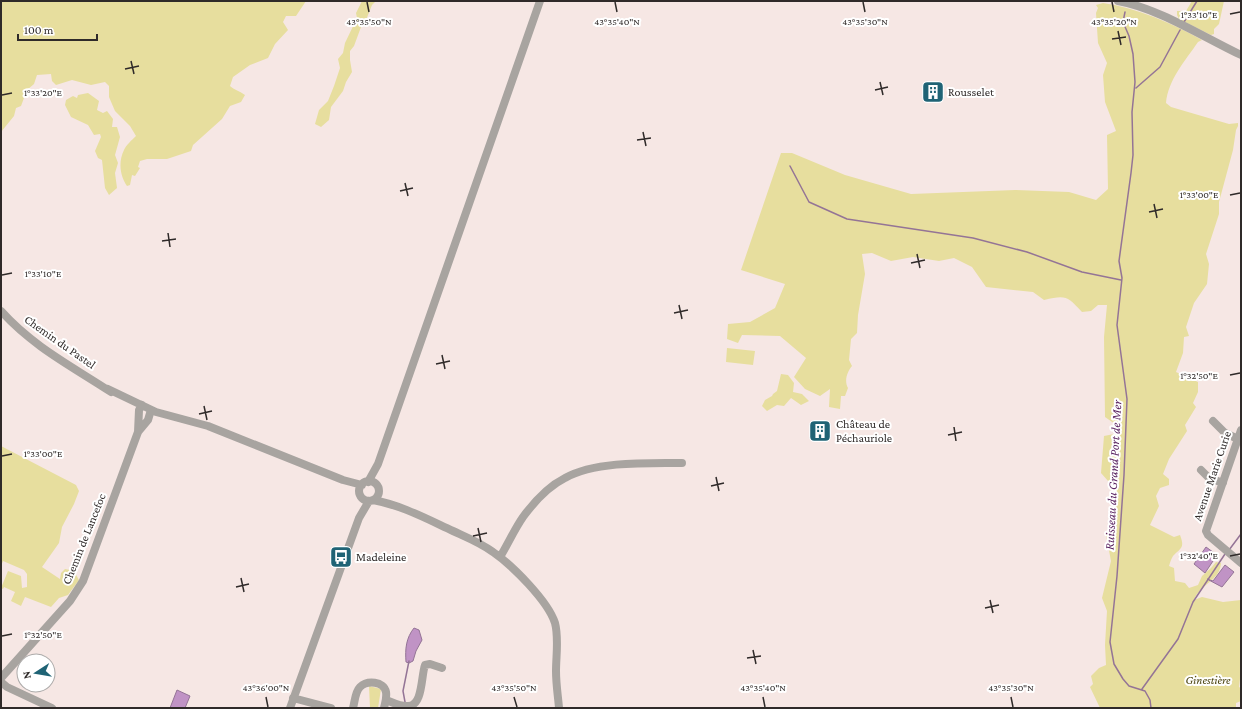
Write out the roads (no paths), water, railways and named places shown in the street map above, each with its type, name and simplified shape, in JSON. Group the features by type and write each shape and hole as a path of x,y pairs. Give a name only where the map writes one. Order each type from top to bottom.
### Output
{"street":[{"path":"290,708 359,518 540,1"},
{"path":"1120,1 1161,16 1241,55"},
{"name":"Chemin du Pastel","path":"1,311 17,328 42,347 141,408 175,422 227,434 343,480 368,492"},
{"name":"Chemin de Lancefoc","path":"1,678 70,601 80,586 138,432 141,408"},
{"name":"Chemin de Lancefoc","path":"138,432 148,420 150,412"},
{"path":"1213,421 1225,433 1238,438"},
{"name":"Avenue Marie Curie","path":"1241,430 1206,531 1208,535 1241,563"},
{"path":"500,557 528,512 544,494 566,477 578,472 606,466 682,463"},
{"path":"1201,470 1209,478 1223,484"},
{"path":"368,492 476,542 500,557 537,594 548,608 554,621 557,641 556,678 559,708"},
{"path":"353,708 359,689 368,683 384,686 386,691 385,704 405,706 413,705 419,697 425,665 430,664 442,668"},
{"path":"1,682 7,687 52,708"},
{"path":"293,698 331,708"}],"waterway":[{"path":"1184,22 1197,1"},
{"name":"Ruisseau du Grand Port de Mer","path":"1125,12 1123,22 1129,36 1133,54 1135,82 1132,112 1133,155 1119,261 1122,278 1117,325 1127,399 1124,475 1117,576 1110,642 1114,664 1123,679 1129,686 1145,691 1150,700 1151,708"},
{"path":"1136,88 1160,67 1180,30"},
{"path":"790,166 809,202 847,219 973,238 1027,252 1082,272 1121,280"},
{"path":"1229,550 1241,534"},
{"path":"1142,689 1178,639 1193,602 1225,554"},
{"path":"405,702 403,691 409,661"}],"place":[{"name":"Rousselet","path":"933,92"},
{"name":"Château de Péchauriole","path":"820,431"},
{"name":"Madeleine","path":"341,557"}],"park label":[{"name":"Ginestière","path":"1208,680"}]}
